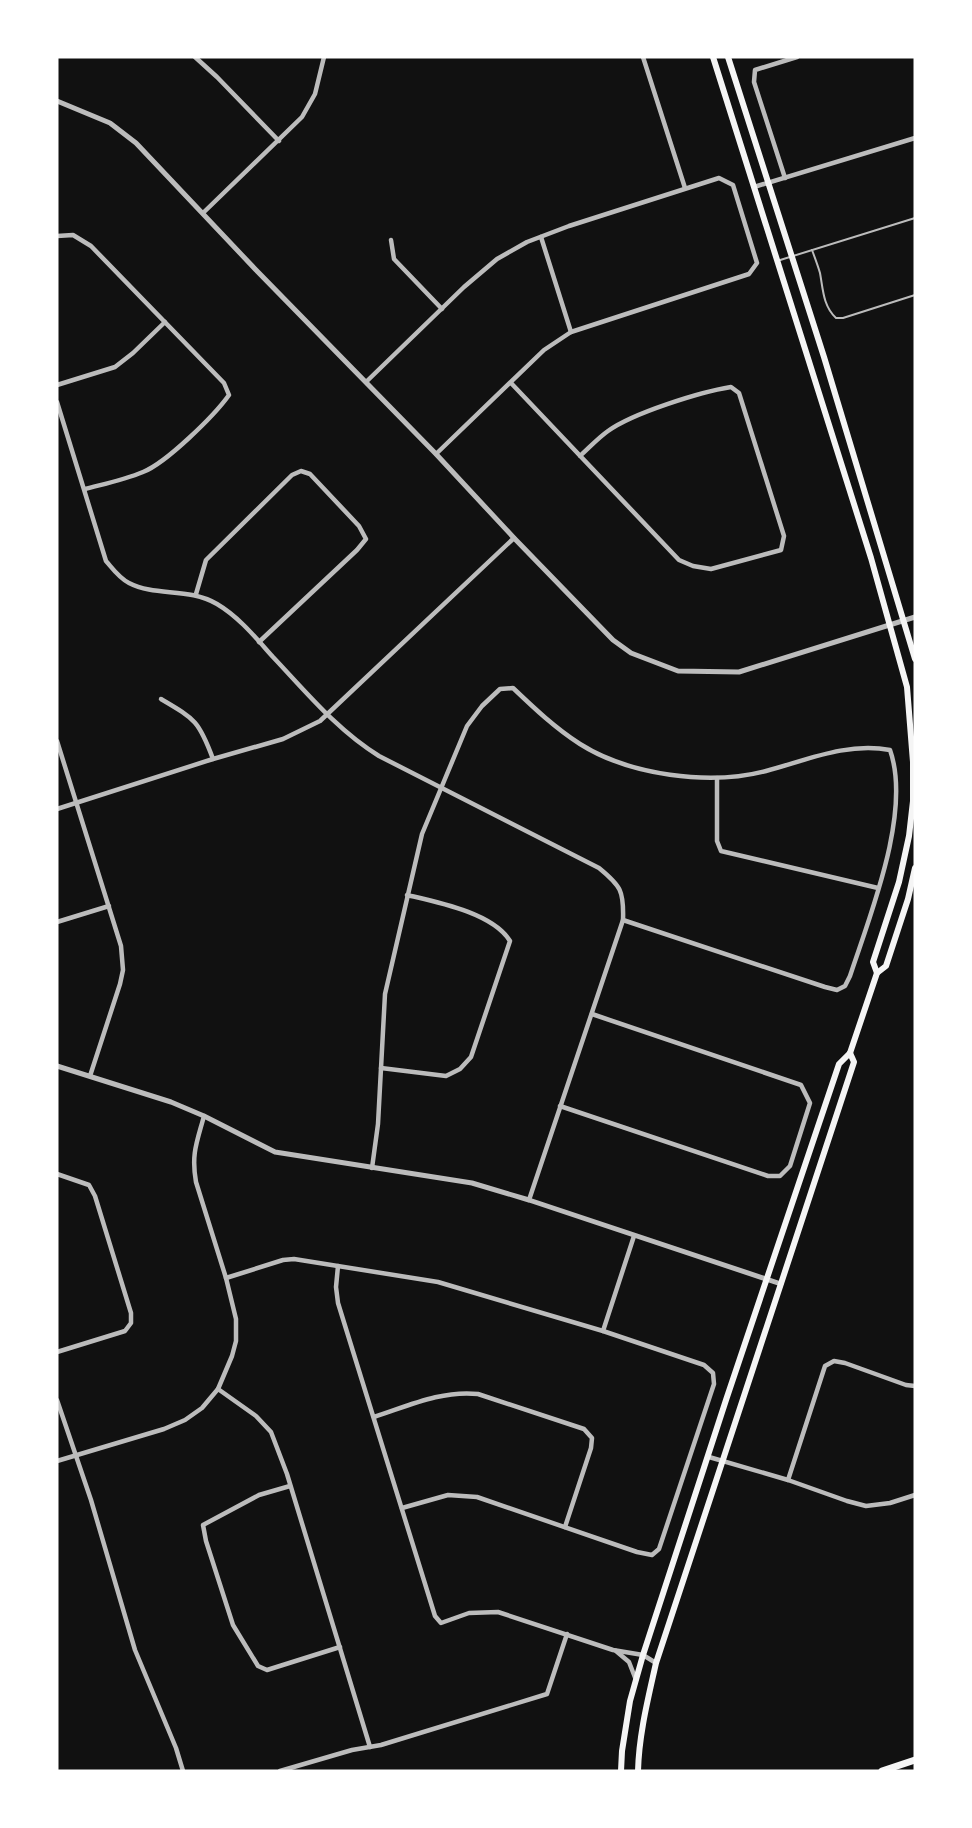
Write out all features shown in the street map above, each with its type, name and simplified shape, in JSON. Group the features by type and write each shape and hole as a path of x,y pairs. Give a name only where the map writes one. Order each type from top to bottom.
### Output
{"main road":[{"path":"714,57 871,558 907,687 913,762 913,801 909,836 899,882 873,962 877,973"},
{"path":"728,57 824,357 901,622 915,659"},
{"path":"621,1771 625,1731 643,1655 726,1400 839,1064 850,1053 877,973 886,966 908,899 915,868"},
{"path":"638,1771 638,1751 644,1714 656,1663 854,1062 850,1053"},
{"path":"687,1524 700,1528"},
{"path":"882,1771 915,1760"}],"street":[{"path":"195,57 279,141"},
{"path":"203,213 302,117 315,94 324,57"},
{"path":"643,57 685,188"},
{"path":"785,178 754,82 755,70 797,57"},
{"path":"57,101 110,123 136,143 514,538 613,640 631,653 678,672 739,672 915,617"},
{"path":"754,187 915,138"},
{"path":"366,382 498,259 541,237 685,188 719,178 733,185 757,263 749,274 571,332 544,350 436,454"},
{"path":"57,236 73,235 91,246 224,383 229,395 220,408 159,465 142,473 85,489"},
{"path":"541,237 571,332"},
{"path":"391,240 394,259 442,309"},
{"path":"57,385 115,367 165,322"},
{"path":"511,383 580,456 679,560 693,566 711,569 781,550 784,536 739,393 731,387 713,390 633,417 608,431 580,456"},
{"path":"57,402 106,561 117,575 129,583 152,590 196,594 217,604 237,618 359,744 599,868 617,882 624,896 623,920 529,1200"},
{"path":"196,594 206,560 292,475 301,471 310,474 359,526 366,539 259,642"},
{"path":"57,809 283,739 320,721 514,538"},
{"path":"372,1168 378,1124 385,994 422,834 467,726 482,706 500,689 513,688 547,720 581,744 603,756 630,766 664,774 717,778 763,772 837,750 876,747 890,750 895,763 895,819 878,888 845,986 837,990 623,920"},
{"path":"161,699 194,720 207,739 213,759"},
{"path":"57,741 122,946 123,970 120,984 90,1076"},
{"path":"717,778 717,841 721,850 878,888"},
{"path":"381,1068 446,1076 460,1069 471,1057 510,941 503,930 456,907 407,895"},
{"path":"57,922 109,906"},
{"path":"560,1106 768,1176 780,1176 790,1166 810,1103 801,1085 592,1014"},
{"path":"57,1066 171,1102 275,1152 472,1183 781,1284"},
{"path":"57,1461 164,1429 185,1420 202,1408 218,1389 228,1369 236,1341 236,1319 193,1167 193,1152 204,1116"},
{"path":"57,1174 89,1185 95,1196 131,1313 131,1323 125,1331 57,1352"},
{"path":"603,1331 634,1236"},
{"path":"226,1278 283,1260 294,1259 438,1282 603,1331 704,1365 713,1373 714,1384 659,1549 652,1555 477,1497 448,1495 402,1508"},
{"path":"338,1266 336,1287 338,1302 435,1616 441,1623 469,1613 498,1612 614,1650 643,1655 656,1663"},
{"path":"788,1480 825,1366 834,1361 845,1363 906,1385 915,1386"},
{"path":"218,1389 256,1416 271,1432 290,1486 370,1747"},
{"path":"374,1417 447,1394 465,1393 478,1394 584,1429 592,1438 591,1448 565,1527"},
{"path":"57,1400 135,1650 176,1748 183,1771"},
{"path":"709,1457 788,1480 847,1502 866,1506 890,1503 915,1495"},
{"path":"290,1486 259,1495 203,1525 206,1540 233,1625 258,1666 267,1670 340,1647"},
{"path":"280,1771 298,1768 352,1750 370,1747 548,1694 567,1634"},
{"path":"614,1650 629,1662 636,1681"}],"lane":[{"path":"777,261 915,218"},
{"path":"812,250 820,275 820,286 830,313 836,318 843,318 915,295"}]}
